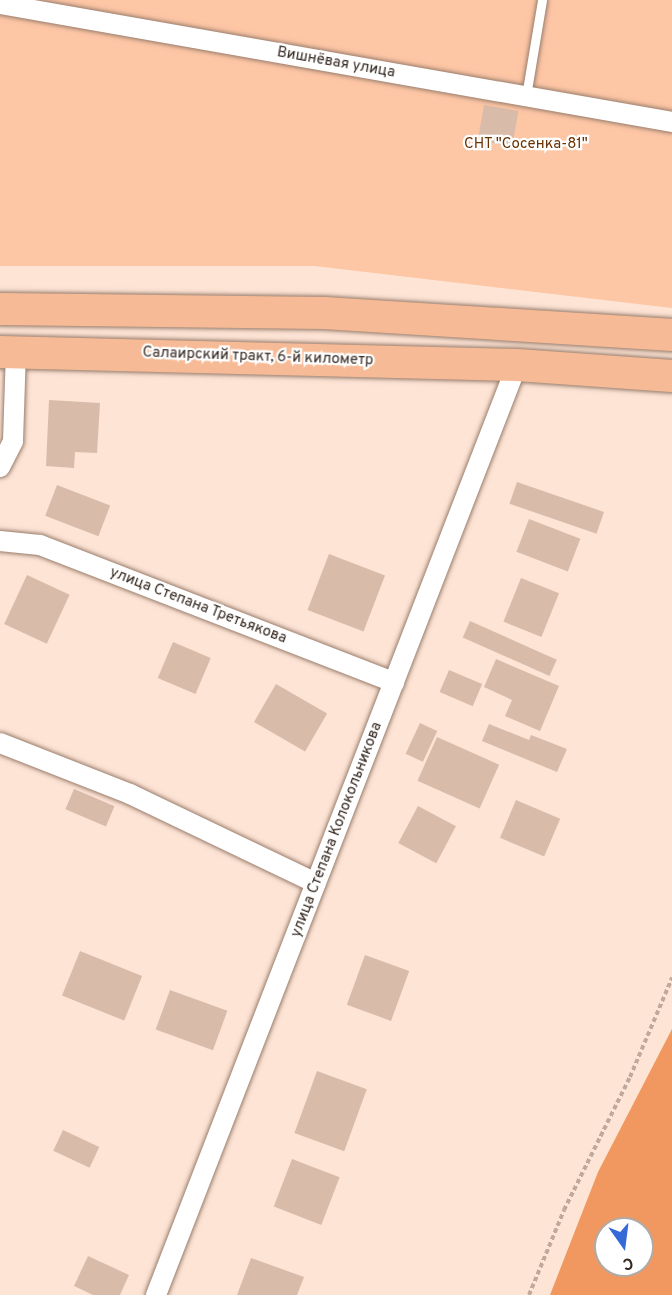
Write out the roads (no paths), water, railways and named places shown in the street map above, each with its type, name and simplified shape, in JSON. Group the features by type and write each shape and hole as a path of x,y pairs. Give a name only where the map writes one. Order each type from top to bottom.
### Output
{"highway":[{"path":"161,354 162,308"},
{"path":"0,309 162,308 527,323 672,335"},
{"name":"Салаирский тракт, 6-й километр","path":"8,352 161,354 517,365 672,376"}],"street":[{"name":"Вишнёвая улица","path":"0,4 672,122"},
{"path":"0,468 13,441 8,352"},
{"name":"улица Степана Колокольникова","path":"156,1295 517,365"},
{"name":"улица Степана Третьякова","path":"0,541 40,545 394,682"},
{"path":"0,743 130,794 316,883"}],"lane":[{"path":"526,96 542,0"}],"park label":[{"name":"СНТ \"Сосенка-81\"","path":"526,145"}]}
